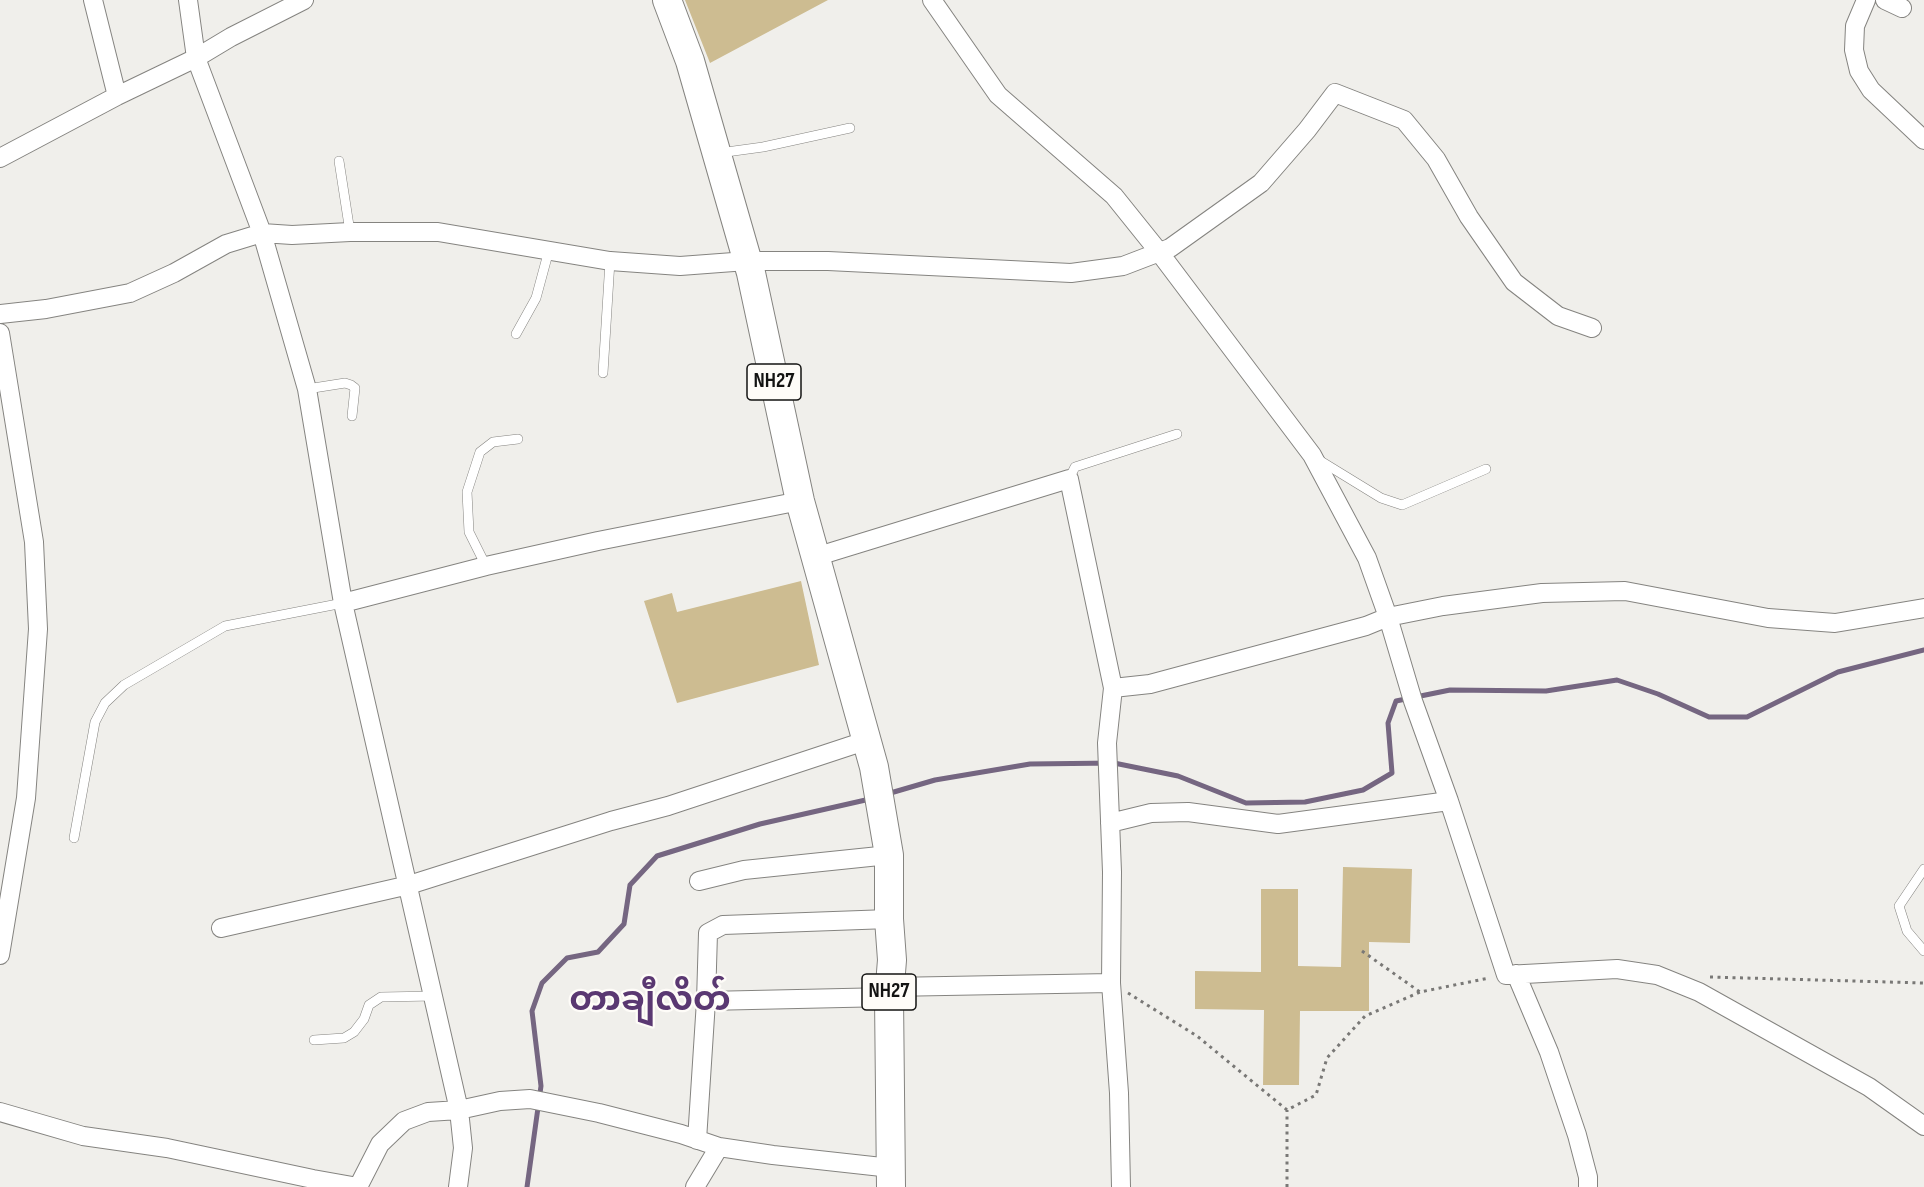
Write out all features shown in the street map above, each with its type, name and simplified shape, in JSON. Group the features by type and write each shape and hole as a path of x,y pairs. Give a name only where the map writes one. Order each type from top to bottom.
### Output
{"main road":[{"name":"NH27","path":"667,0 690,61 751,273 800,501 874,767 889,855 889,919 892,960 889,992 891,1178"}],"street":[{"path":"93,0 117,96"},
{"path":"188,0 196,58 262,233 307,388 343,603 459,1110 463,1148 458,1187"},
{"path":"0,158 304,0"},
{"path":"932,0 998,95 1114,196 1312,455 1367,558 1388,617 1412,697 1511,974 1550,1052 1577,1135 1588,1176 1588,1187"},
{"path":"1866,0 1855,26 1854,50 1859,71 1871,90 1924,140"},
{"path":"1885,0 1902,8"},
{"path":"0,314 46,309 130,293 174,273 226,244 262,233 292,235 350,232 438,232 610,261 680,266 747,261 828,261 1071,273 1123,266 1170,248 1261,183 1307,130 1335,93 1404,120 1436,159 1469,217 1514,282 1558,316 1592,328"},
{"path":"0,333 34,542 38,629 27,798 0,955"},
{"path":"815,558 1069,479 1113,688 1107,743 1112,872 1111,983 1119,1093 1121,1187"},
{"path":"343,603 486,566 598,541 800,501"},
{"path":"1113,688 1150,684 1366,626 1388,617 1443,606 1542,592 1625,591 1768,618 1835,623 1924,608"},
{"path":"222,928 409,885 610,821 668,806 868,740"},
{"path":"1110,823 1151,813 1188,812 1278,824 1449,801"},
{"path":"699,881 744,870 889,855"},
{"path":"697,1140 708,933 723,925 889,919"},
{"path":"1511,974 1617,969 1657,975 1699,992 1859,1082 1924,1126"},
{"path":"706,1001 1111,983"},
{"path":"0,1112 83,1136 167,1148 358,1187 380,1144 404,1121 428,1112 459,1110 500,1101 530,1100 558,1104 681,1134 719,1147 891,1178"},
{"path":"695,1187 719,1147"}],"lane":[{"path":"716,154 763,147 850,128"},
{"path":"339,161 350,232"},
{"path":"516,334 536,298 549,250"},
{"path":"603,373 610,261"},
{"path":"307,388 345,383 351,385 355,388 352,416"},
{"path":"1069,479 1075,467 1177,434"},
{"path":"486,566 469,532 467,492 480,452 493,442 518,439"},
{"path":"1312,455 1381,498 1402,505 1486,469"},
{"path":"74,838 94,722 105,703 124,685 225,627 343,603"},
{"path":"1924,869 1899,906 1907,931 1924,951"},
{"path":"315,1040 344,1038 354,1032 364,1019 369,1005 381,997 434,996"}],"path":[{"path":"1362,951 1420,992"},
{"path":"1287,1110 1316,1095 1327,1058 1365,1016 1420,992 1511,974"},
{"path":"1704,977 1924,983"},
{"path":"1111,983 1197,1036 1287,1110"},
{"path":"1287,1110 1287,1187"}],"building":[{"path":"685,0 828,0 710,63"},
{"path":"801,581 819,665 677,703 644,601 672,593 677,612"},
{"path":"1343,867 1412,869 1410,943 1369,942 1369,1011 1300,1011 1299,1085 1263,1085 1264,1010 1195,1009 1195,971 1261,972 1261,889 1298,889 1298,966 1341,967"}],"waterway":[{"path":"887,794 935,780 1030,764 1114,763 1178,776 1246,803 1305,802 1363,790 1392,773 1388,723 1396,701 1450,690 1546,691 1617,680 1658,694 1709,717 1747,717 1838,672 1924,650"},
{"path":"527,1187 541,1086 532,1011 542,983 567,958 598,952 624,924 630,885 657,856 760,824 870,799"}],"district":[{"name":"တာချီလိတ်","path":"650,1001"}]}
